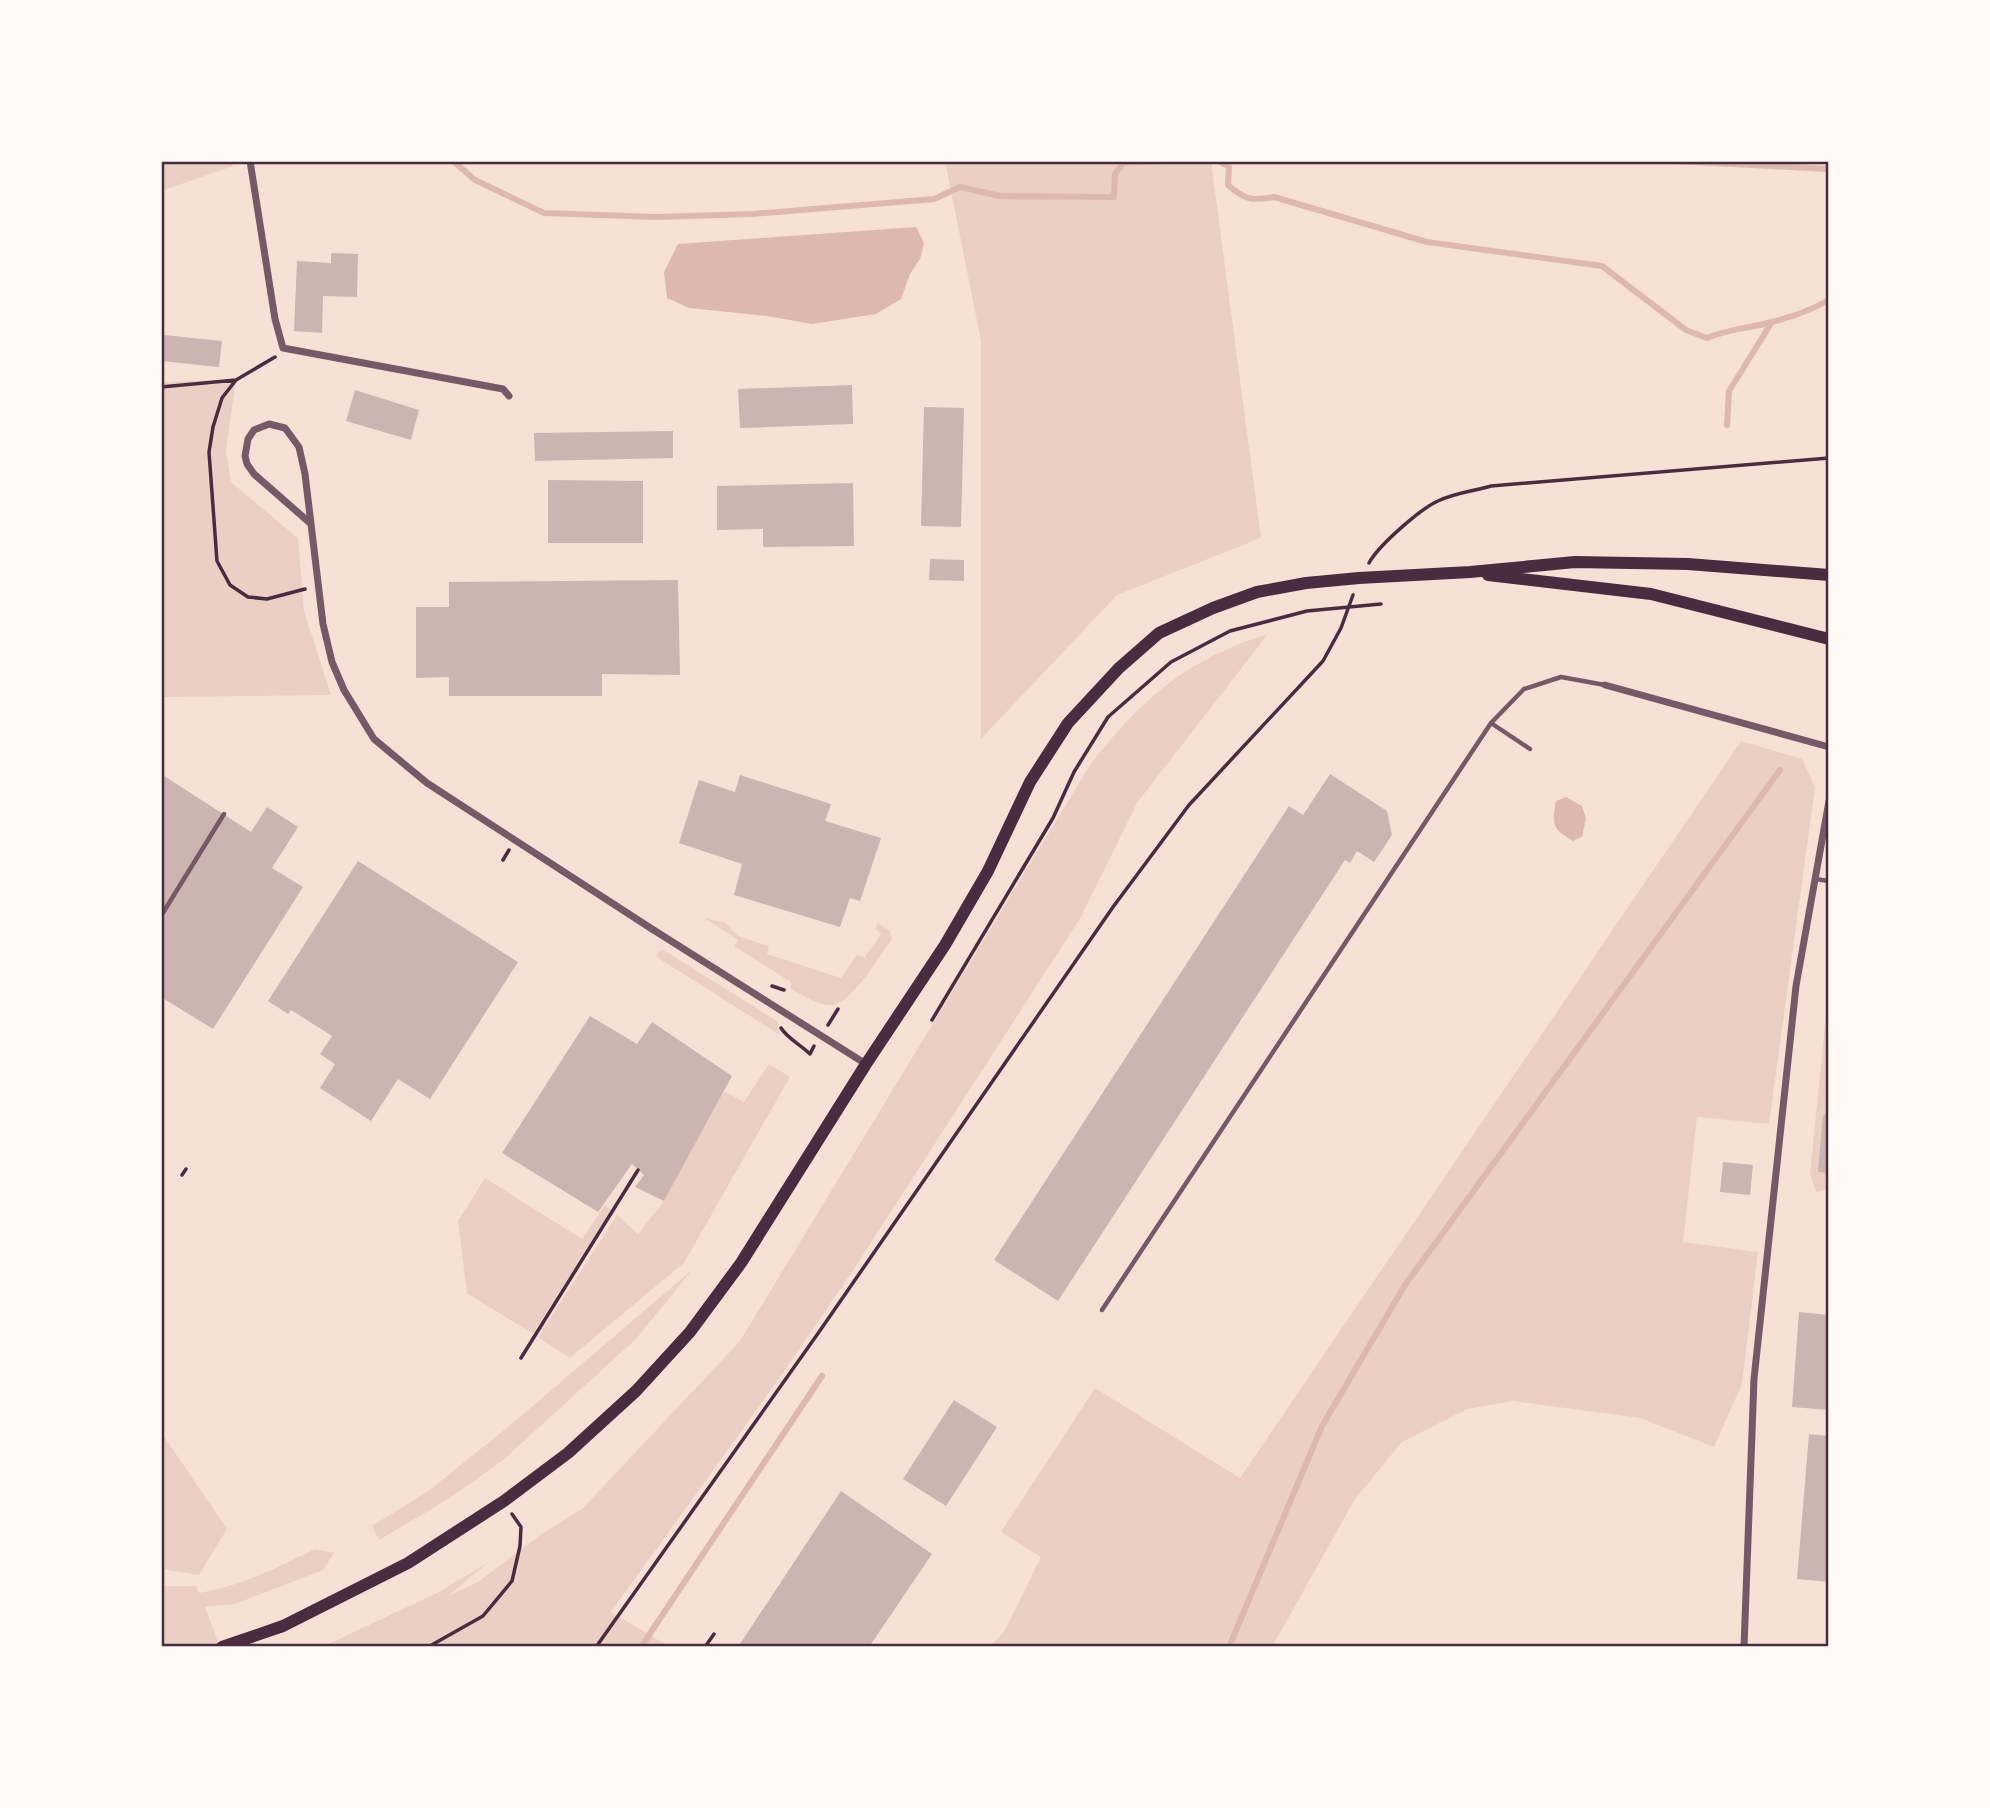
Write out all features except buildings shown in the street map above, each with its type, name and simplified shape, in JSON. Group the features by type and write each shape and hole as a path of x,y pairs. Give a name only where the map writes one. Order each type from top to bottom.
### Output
{"main road":[{"path":"222,1647 283,1626 408,1563 504,1501 568,1453 636,1391 690,1332 741,1263 866,1064 945,945 988,871 1030,782 1068,723 1119,668 1159,633 1213,608 1269,590 1359,578 1470,572 1575,562 1688,564 1829,575"},
{"path":"1470,572 1510,579 1651,594 1829,639"}],"street":[{"path":"250,161 275,319 283,348 503,389 509,396"},
{"path":"310,523 254,474 247,464 245,456 248,439 254,430 269,424 285,428 299,447 305,474 323,624 332,662 344,690 374,738 427,783 866,1064"},
{"path":"1605,685 1829,747"},
{"path":"1744,1647 1754,1379 1796,986 1829,801"}],"lane":[{"path":"1101,1310 1491,723 1524,689 1561,677 1605,685"},
{"path":"1491,723 1530,749"},
{"path":"161,916 224,814"},
{"path":"1814,879 1829,881"}],"path":[{"path":"283,348 273,359 236,380 222,398 212,427 209,452 217,561 230,585 248,597 267,599 318,586"},
{"path":"161,387 236,380"},
{"path":"1688,469 1829,458"},
{"path":"932,1020 1053,818 1074,772 1108,717 1171,662 1230,631 1307,611 1381,604"},
{"path":"596,1647 851,1286 1113,907 1189,805 1237,751"},
{"path":"182,1175 186,1169"},
{"path":"521,1358 638,1170"},
{"path":"428,1647 483,1615 512,1581 520,1546 521,1527 504,1501"},
{"path":"705,1647 714,1634"}],"shaded area":[{"path":"161,161 232,161 233,166 161,191"},
{"path":"945,161 1211,161 1261,538 1117,595 981,739 981,341"},
{"path":"916,227 924,243 920,259 910,274 901,299 876,314 812,324 767,316 689,308 667,298 664,272 678,244"},
{"path":"236,380 226,450 231,482 298,538 304,611 331,695 161,697 161,382"},
{"path":"1268,634 1137,803 1081,917 856,1266 783,1373 611,1612 670,1647 322,1647 437,1593 489,1562 448,1596 478,1582 540,1535 582,1509 740,1341 1090,765 1128,720 1168,684 1213,656"},
{"path":"1741,741 1802,759 1815,787 1769,1124 1697,1117 1683,1242 1758,1252 1742,1384 1714,1447 1640,1418 1513,1401 1467,1409 1402,1442 1355,1499 1272,1647 990,1647 1004,1632 1041,1557 1001,1532 1095,1388 1240,1478"},
{"path":"1566,797 1582,806 1586,818 1582,837 1573,841 1561,833 1554,821 1556,801"},
{"path":"704,918 726,923 738,936 769,946 767,954 841,978 857,954 864,958 881,934 875,929 878,923 890,931 892,939 866,977 849,996 841,1002 827,1005 791,989 791,982 734,946 738,940"},
{"path":"662,949 777,1021 780,1035 655,956"},
{"path":"1829,985 1829,1190 1816,1192 1810,1174"},
{"path":"769,1064 790,1077 684,1263 570,1358 538,1337 617,1215 638,1234 664,1201 724,1091 744,1102"},
{"path":"485,1178 582,1239 605,1205 611,1210 533,1334 467,1293 458,1221"},
{"path":"693,1269 636,1339 503,1460 450,1498 379,1540 372,1526 427,1492 508,1427"},
{"path":"161,1432 227,1529 199,1575 161,1569"},
{"path":"315,1549 334,1553 323,1570 235,1604 205,1607 220,1647 161,1647 161,1586 196,1586 199,1593 214,1590 258,1576"}],"waterway":[{"path":"453,161 475,180 544,213 656,217 753,214 934,199 960,187 1000,196 1114,197 1115,174 1124,162 1167,161"},
{"path":"1219,161 1229,167 1228,185 1249,198 1274,197 1427,242 1602,266 1686,330 1707,338 1787,318 1829,300"},
{"path":"1674,161 1829,169"},
{"path":"1727,425 1729,391 1772,322"},
{"path":"1229,1647 1322,1426 1405,1285 1780,770"},
{"path":"641,1647 822,1376"}]}
